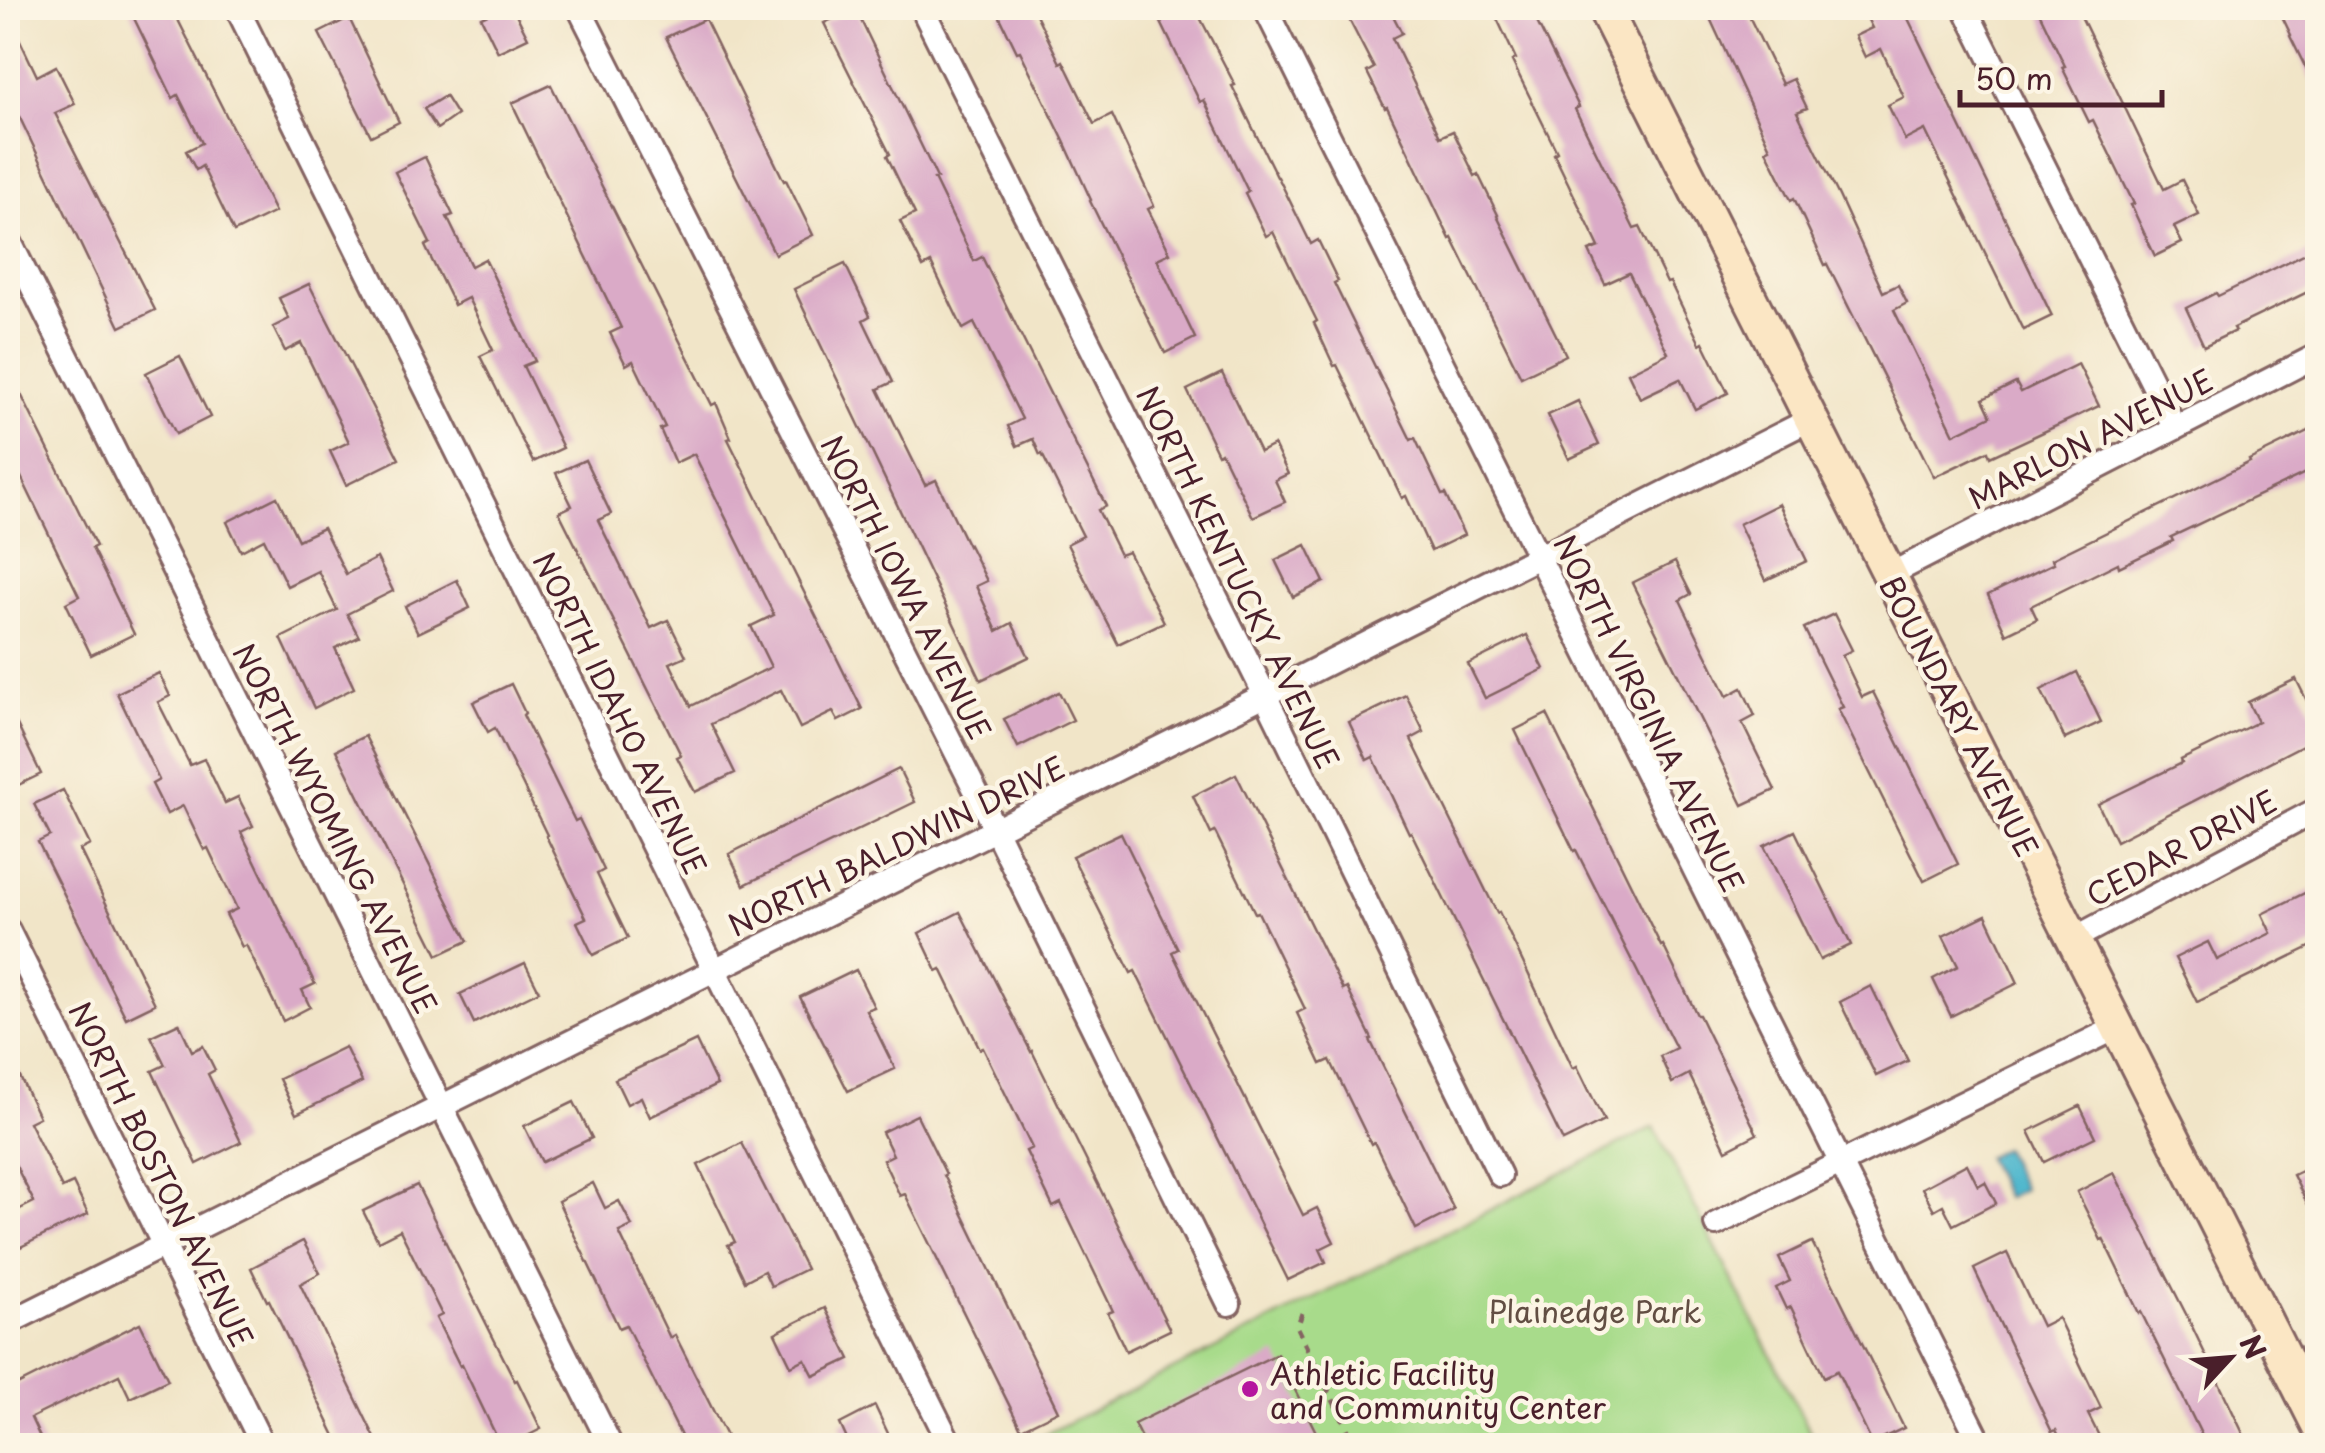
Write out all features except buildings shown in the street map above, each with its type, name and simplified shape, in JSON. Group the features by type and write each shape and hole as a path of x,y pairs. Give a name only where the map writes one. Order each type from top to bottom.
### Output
{"main road":[{"name":"BOUNDARY AVENUE","path":"1604,8 2318,1425"}],"street":[{"name":"NORTH IDAHO AVENUE","path":"237,8 951,1446"},
{"name":"NORTH IOWA AVENUE","path":"579,8 996,829 1228,1304"},
{"name":"NORTH KENTUCKY AVENUE","path":"922,8 1500,1175"},
{"name":"NORTH VIRGINIA AVENUE","path":"1265,8 1982,1446"},
{"path":"1965,8 2175,428"},
{"name":"NORTH WYOMING AVENUE","path":"8,238 611,1446"},
{"name":"MARLON AVENUE","path":"1890,575 2318,355"},
{"name":"NORTH BALDWIN DRIVE","path":"8,1323 1811,419"},
{"name":"CEDAR DRIVE","path":"2073,939 2318,808"},
{"name":"NORTH BOSTON AVENUE","path":"8,930 263,1446"},
{"path":"1716,1224 2118,1027"}],"path":[{"path":"1302,1313 1297,1328 1356,1446"}],"green space":[{"name":"Plainedge Park","path":"1654,1127 1817,1445 1022,1446"}],"water":[{"path":"2003,1148 2023,1189 2006,1198 1986,1157"}],"place":[{"name":"Athletic Facility and Community Center","path":"1250,1389"}]}
